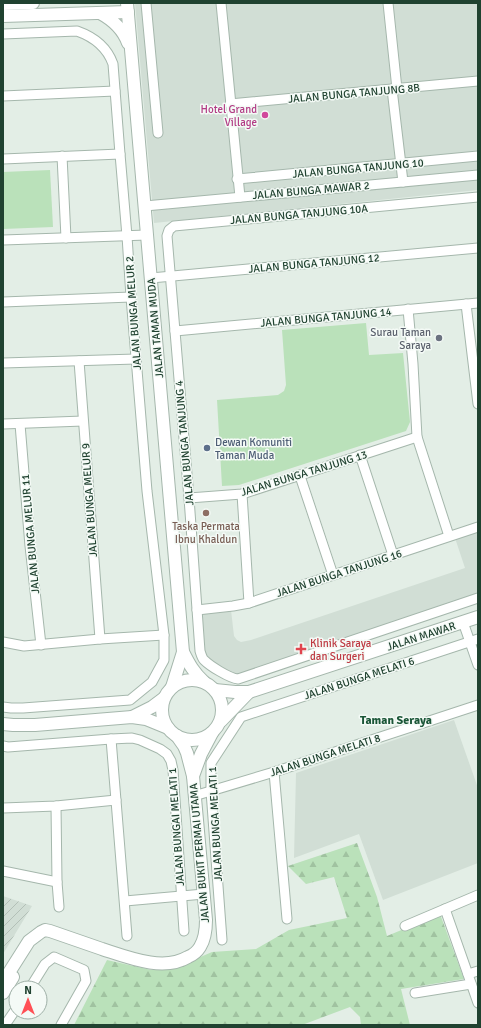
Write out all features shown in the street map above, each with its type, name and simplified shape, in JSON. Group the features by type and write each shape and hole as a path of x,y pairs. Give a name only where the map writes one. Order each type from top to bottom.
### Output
{"street":[{"path":"3,4 33,3"},
{"path":"146,3 158,133"},
{"path":"221,3 237,179 240,197"},
{"path":"388,3 403,182"},
{"path":"3,16 100,13 127,8"},
{"name":"JALAN TAMAN MUDA","path":"127,8 183,652 191,669 204,682"},
{"path":"100,13 114,22 120,29 126,37 131,52"},
{"name":"JALAN BUNGA MELUR 2","path":"3,34 76,31 94,38 107,50 113,64 147,491 164,635 164,660 152,682 130,700 23,708 3,707"},
{"name":"JALAN BUNGA TANJUNG 8B","path":"230,104 478,81"},
{"path":"3,96 115,91"},
{"path":"3,159 120,154"},
{"path":"62,156 66,238"},
{"name":"JALAN BUNGA TANJUNG 10","path":"237,179 478,156"},
{"name":"JALAN BUNGA MAWAR 2","path":"145,206 478,175"},
{"name":"JALAN BUNGA TANJUNG 10A","path":"169,276 166,236 169,230 174,226 478,198"},
{"path":"3,240 147,235"},
{"name":"JALAN BUNGA TANJUNG 12","path":"151,278 478,248"},
{"name":"JALAN BUNGA TANJUNG 4","path":"169,276 189,498 200,651 203,660 228,676 238,679 478,598"},
{"path":"3,302 131,297"},
{"name":"JALAN BUNGA TANJUNG 14","path":"175,331 478,303"},
{"path":"466,304 476,365 478,404"},
{"path":"408,310 417,437 449,536"},
{"path":"3,364 136,360"},
{"name":"JALAN BUNGA MELUR 9","path":"79,361 100,639"},
{"path":"3,424 83,421"},
{"name":"JALAN BUNGA MELUR 11","path":"20,424 30,546 41,645"},
{"name":"JALAN BUNGA TANJUNG 13","path":"189,498 242,494 417,437"},
{"path":"360,455 393,555"},
{"path":"300,476 334,575"},
{"path":"242,494 249,603"},
{"name":"JALAN BUNGA TANJUNG 16","path":"197,610 249,603 478,527"},
{"name":"JALAN MAWAR","path":"215,690 249,692 478,617"},
{"path":"463,622 474,641 478,666"},
{"path":"3,642 19,646 164,635"},
{"name":"JALAN BUNGA MELATI 6","path":"241,717 474,641"},
{"name":"JALAN TAMAN MUDA","path":"172,687 183,652"},
{"path":"3,724 35,725 132,717 146,719 168,728 177,736 184,739 199,740 212,733 221,721 222,702 215,690 210,685 196,680 187,680 172,687 164,698 152,707 132,717"},
{"name":"JALAN MAWAR","path":"221,721 249,692"},
{"path":"164,698 162,708 163,718 168,728"},
{"name":"JALAN BUNGA MELATI 8","path":"194,796 274,772 478,705"},
{"name":"JALAN BUNGA MELATI 1","path":"222,940 211,791 211,763 241,717"},
{"name":"JALAN BUKIT PERMAI UTAMA","path":"193,776 201,754 212,733"},
{"name":"JALAN BUKIT PERMAI UTAMA","path":"38,934 45,930 50,931 133,959 153,963 175,962 185,959 194,954 200,947 206,930 206,920 193,776 187,753 177,736"},
{"name":"JALAN BUNGAI MELATI 1","path":"111,739 132,738 140,740 160,749 167,754 171,761 173,770 184,931"},
{"path":"3,746 8,747 111,739 127,936"},
{"path":"274,772 287,919"},
{"path":"3,808 56,806 116,800"},
{"path":"56,806 59,907"},
{"path":"3,870 58,882"},
{"path":"125,901 204,894"},
{"path":"405,926 478,895"},
{"path":"445,909 478,1003"},
{"path":"3,982 28,941 38,934"},
{"path":"3,993 34,944 38,934"},
{"path":"35,980 45,964 54,957 84,970 86,981 61,1025"},
{"path":"468,974 478,971"},
{"path":"416,993 471,984"}],"shaded area":[{"path":"135,3 478,3 478,190 154,223"},
{"path":"478,530 478,596 235,676 204,656 200,612 231,610 234,636 241,642 251,640 465,568 455,538"},
{"path":"454,720 478,788 478,863 383,900 359,834 294,858 296,773"},
{"path":"3,896 32,906 3,954"}],"green space":[{"path":"50,170 53,227 3,229 3,172"},
{"path":"366,323 369,355 403,353 410,422 406,431 239,485 222,486 217,400 278,395 284,391 286,385 282,330"},
{"path":"357,843 377,897 387,936 440,914 464,979 401,989 410,1025 361,1025 360,1017 350,1007 302,1025 74,1025 107,960 151,970 175,968 212,952 256,949 289,930 347,918 334,877 306,884 288,866"}],"place":[{"name":"Hotel Grand Village","path":"265,115"},
{"name":"Surau Taman Saraya","path":"439,338"},
{"name":"Dewan Komuniti Taman Muda","path":"207,448"},
{"name":"Taska Permata Ibnu Khaldun","path":"206,513"},
{"name":"Klinik Saraya dan Surgeri","path":"301,649"}],"district":[{"name":"Taman Seraya","path":"396,720"}]}
